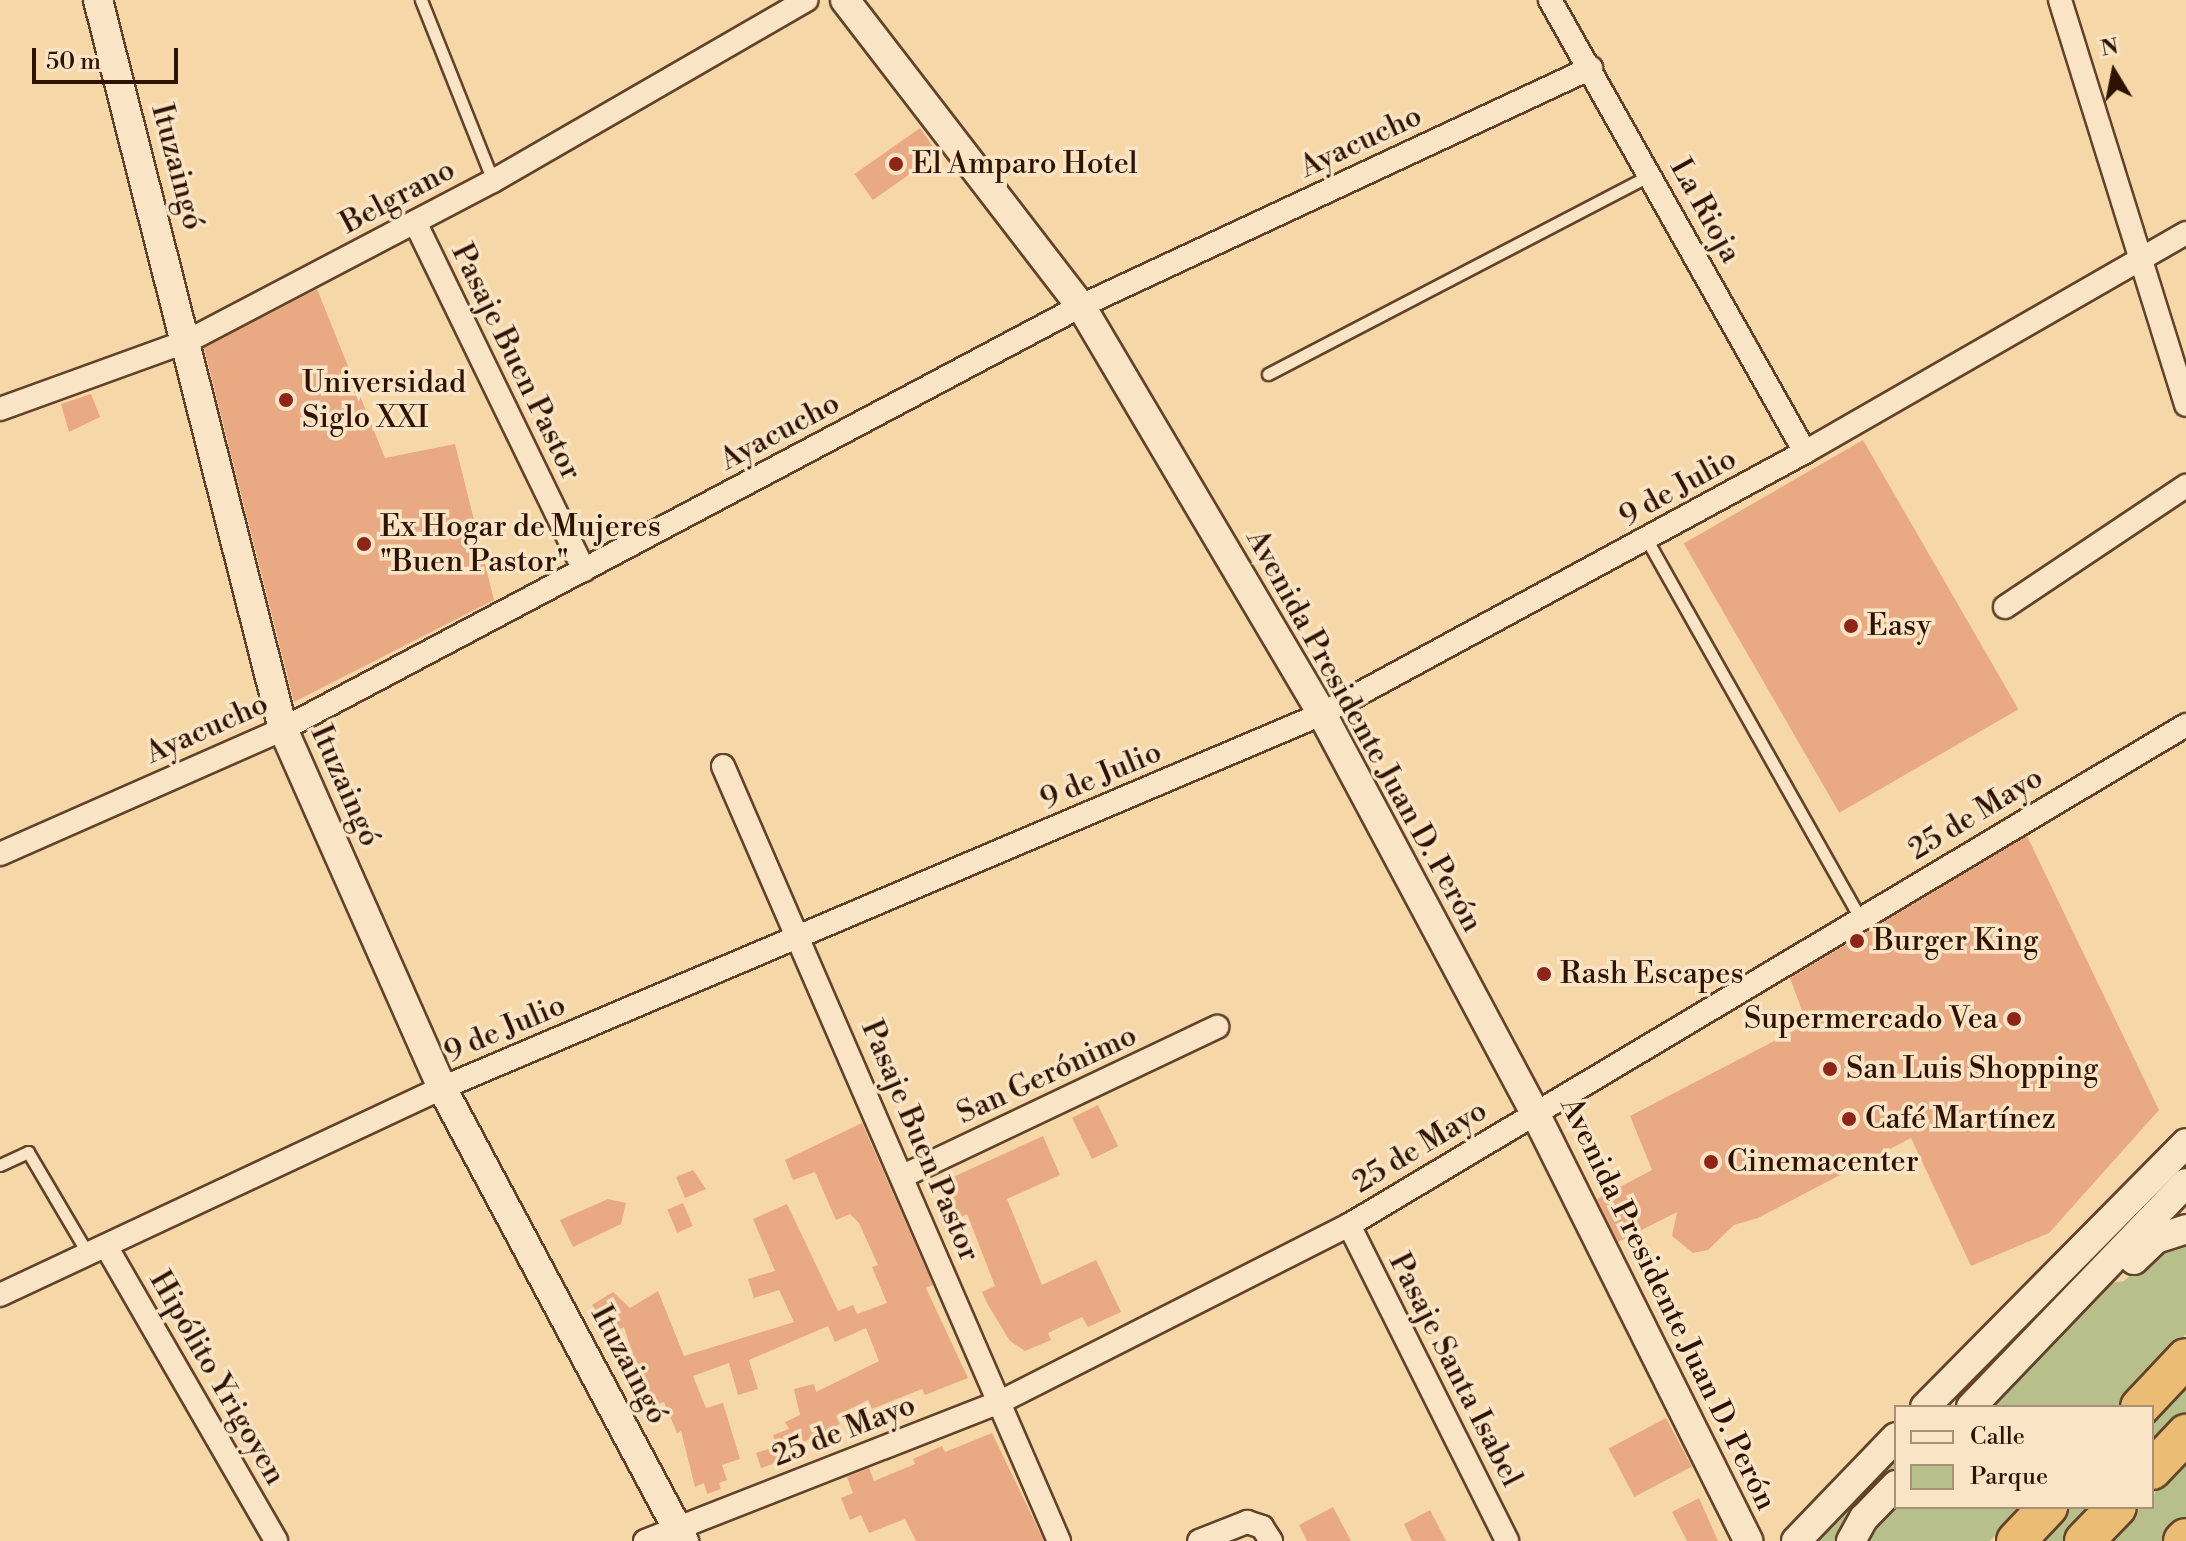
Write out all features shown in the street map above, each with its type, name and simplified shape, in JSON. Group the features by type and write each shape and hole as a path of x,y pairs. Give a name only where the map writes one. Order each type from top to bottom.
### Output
{"highway":[{"path":"2142,1405 2186,1358"},
{"path":"2154,1468 2186,1434"},
{"path":"2016,1541 2046,1509"},
{"path":"2084,1541 2115,1509"}],"street":[{"name":"Ituzaingó","path":"98,0 188,341 283,729 442,1088 681,1535"},
{"name":"Belgrano","path":"0,409 188,341 493,181 807,0"},
{"name":"Avenida Presidente Juan D. Perón","path":"845,0 1081,306 1322,714 1535,1113 1748,1541"},
{"name":"La Rioja","path":"1550,0 1805,452"},
{"path":"2060,0 2186,405"},
{"name":"Ayacucho","path":"0,854 283,729 1081,306 1591,68"},
{"name":"Pasaje Buen Pastor","path":"415,222 584,570"},
{"name":"9 de Julio","path":"0,1295 442,1088 1322,714 1647,540 1805,452 2140,255 2186,233"},
{"path":"2005,607 2186,486"},
{"name":"25 de Mayo","path":"645,1541 681,1535 1000,1402 1349,1225 2186,725"},
{"name":"Pasaje Buen Pastor","path":"723,766 1059,1541"},
{"name":"San Gerónimo","path":"903,1176 1217,1027"},
{"path":"1927,1405 2186,1143"},
{"path":"1973,1405 2186,1183"},
{"name":"Pasaje Santa Isabel","path":"1349,1225 1507,1541"},
{"path":"2092,1280 2121,1273 2156,1239 2186,1229"},
{"name":"Hipólito Yrigoyen","path":"97,1250 276,1541"},
{"path":"1976,1355 2001,1376"},
{"path":"1796,1541 1894,1439"},
{"path":"1851,1541 1864,1518 1894,1487"},
{"path":"1199,1541 1247,1522 1262,1527 1271,1541"}],"lane":[{"path":"421,0 493,181"},
{"path":"1268,374 1650,175"},
{"path":"1647,540 1860,918"},
{"path":"0,1165 28,1152 97,1250"}],"green space":[{"path":"2174,1164 2183,1173 1998,1358 1989,1349"},
{"path":"2186,1235 2186,1334 2119,1405 1984,1405 2100,1285 2124,1281 2161,1244"},
{"path":"2186,1379 2186,1415 2154,1448 2154,1413"},
{"path":"1894,1452 1894,1471 1848,1541 1807,1541"},
{"path":"2186,1461 2186,1523 2163,1541 2107,1541 2139,1509 2154,1509 2154,1494"},
{"path":"1894,1503 1894,1509 2020,1509 1990,1541 1869,1541"},
{"path":"2063,1509 2096,1509 2066,1541 2032,1541"}],"building":[{"name":"El Amparo Hotel","path":"920,128 938,154 873,200 854,174"},
{"name":"Ex Hogar de Mujeres \"Buen Pastor\"","path":"317,289 385,458 455,444 494,600 294,702 204,348"},
{"path":"91,394 100,417 69,432 61,404"},
{"name":"Easy","path":"1863,440 2018,709 1839,813 1684,544"},
{"path":"2027,836 2159,1110 2049,1233 1971,1266 1911,1138 1758,1218 1734,1225 1708,1250 1693,1253 1672,1236 1677,1212 1618,1242 1597,1199 1652,1170 1630,1116 1807,1024 1790,978"},
{"path":"1098,1105 1118,1146 1092,1159 1072,1118"},
{"path":"862,1123 933,1285 926,1288 968,1378 925,1395 922,1389 872,1409 868,1400 836,1416 840,1424 790,1449 793,1457 761,1468 756,1453 777,1446 773,1435 789,1429 785,1422 800,1415 794,1389 814,1384 816,1392 879,1361 866,1328 835,1342 828,1326 749,1360 758,1389 738,1395 729,1363 693,1376 706,1408 723,1403 740,1459 722,1465 727,1480 719,1483 721,1489 707,1494 704,1483 695,1487 681,1431 677,1433 664,1402 650,1407 624,1327 611,1334 592,1305 613,1292 630,1308 658,1291 684,1356 794,1322 779,1290 754,1298 748,1279 775,1271 753,1219 787,1204 838,1311 853,1305 857,1314 887,1303 872,1267 878,1265 859,1223 850,1214 836,1220 815,1172 793,1180 785,1160"},
{"path":"1043,1136 1060,1175 1007,1199 1042,1285 1096,1260 1121,1312 1088,1327 1082,1317 1048,1333 1051,1340 1025,1351 1010,1341 988,1305 982,1292 995,1286 967,1214 960,1218 942,1182"},
{"path":"693,1170 706,1189 685,1198 676,1177"},
{"path":"608,1199 626,1203 621,1224 573,1247 560,1220"},
{"path":"683,1203 693,1226 677,1233 667,1210"},
{"path":"1666,1418 1692,1467 1634,1497 1609,1449"},
{"path":"992,1433 1044,1541 916,1541 905,1519 869,1533 861,1515 850,1520 841,1498 853,1493 847,1477 869,1468 874,1481 915,1464 913,1459 942,1446 945,1452"},
{"path":"1699,1498 1718,1541 1687,1541 1672,1512"},
{"path":"1333,1507 1351,1541 1307,1541 1299,1525"},
{"path":"1430,1510 1446,1541 1412,1541 1404,1524"}],"place":[{"name":"El Amparo Hotel","path":"896,164"},
{"name":"Universidad Siglo XXI","path":"286,400"},
{"name":"Ex Hogar de Mujeres \"Buen Pastor\"","path":"364,544"},
{"name":"Easy","path":"1851,626"},
{"name":"Burger King","path":"1857,941"},
{"name":"Rash Escapes","path":"1544,974"},
{"name":"Supermercado Vea","path":"2014,1019"},
{"name":"San Luis Shopping","path":"1830,1069"},
{"name":"Café Martínez","path":"1849,1119"},
{"name":"Cinemacenter","path":"1711,1162"}]}
